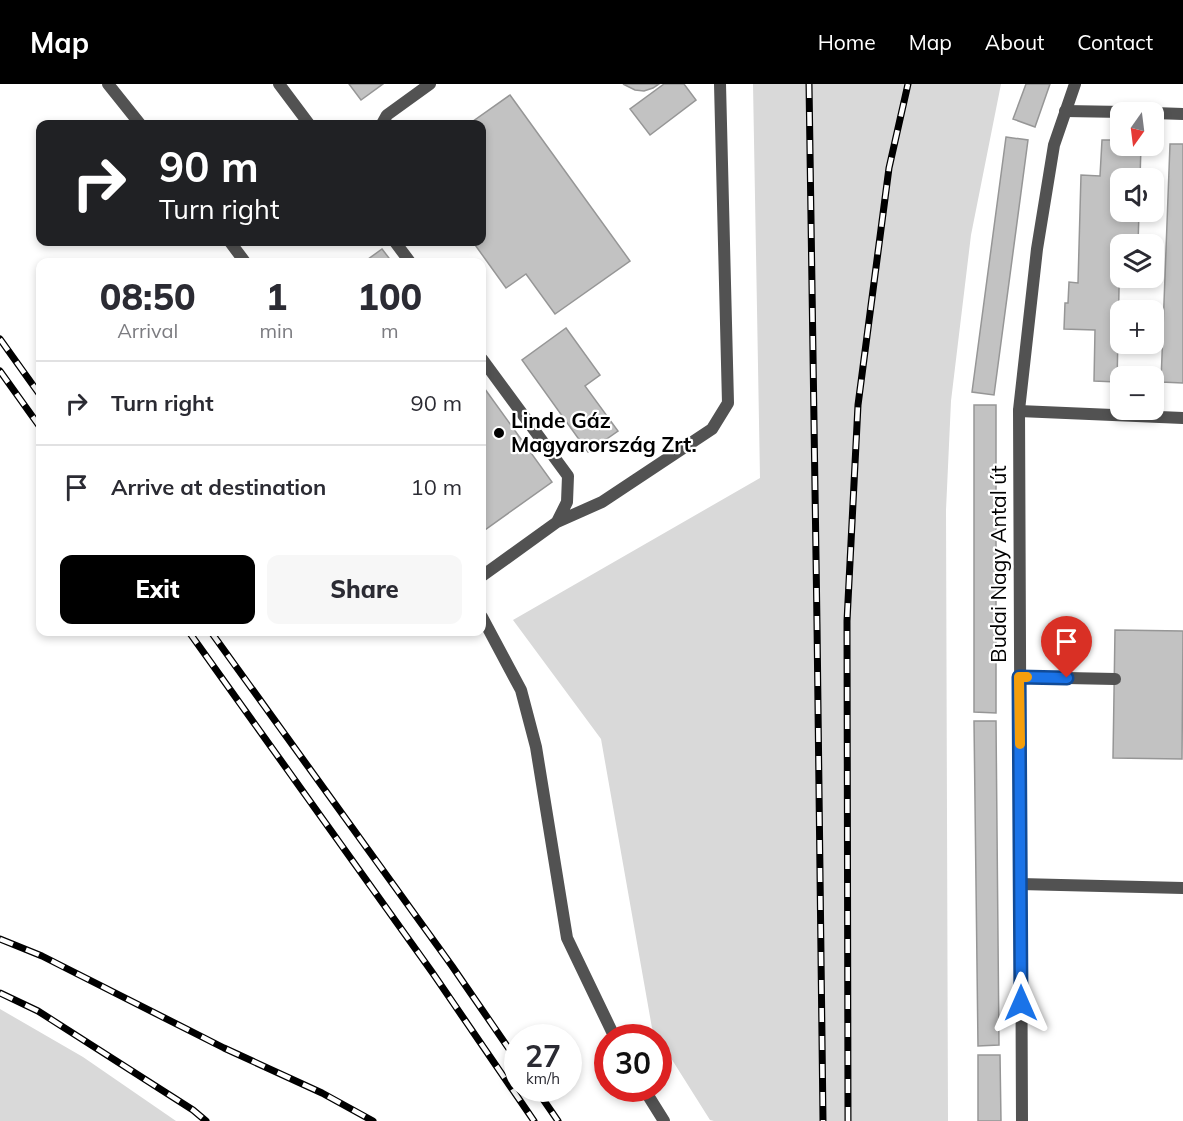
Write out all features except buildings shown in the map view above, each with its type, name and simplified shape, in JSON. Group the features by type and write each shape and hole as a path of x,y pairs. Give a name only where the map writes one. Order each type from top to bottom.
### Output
{"street":[{"path":"108,84 137,120"},
{"path":"279,84 306,120"},
{"path":"384,120 387,115 430,84"},
{"path":"486,573 557,522 602,502 712,429 728,403 720,84"},
{"name":"Budai Nagy Antal út","path":"1022,1121 1018,411 1037,249 1054,145 1075,84"},
{"path":"1065,111 1110,112"},
{"path":"1164,113 1183,114"},
{"path":"486,364 568,476 567,502 557,522"},
{"path":"1018,411 1183,418"},
{"path":"486,625 521,690 536,747 567,938 608,1024"},
{"path":"1019,677 1115,679"},
{"path":"1020,885 1183,888"},
{"path":"652,1102 664,1121"}],"shaded area":[{"path":"753,84 1001,84 971,235 951,401 946,510 948,1121 710,1120 672,1060 672,1024 651,1024 601,739 513,620 760,478"},
{"path":"0,1009 83,1057 176,1121 0,1121"}],"railway":[{"path":"809,84 823,1121"},
{"path":"848,1121 847,621 858,405 889,168 908,84"},
{"path":"0,339 36,389"},
{"path":"0,371 36,421"},
{"path":"192,636 432,972 534,1121"},
{"path":"214,636 504,1042"},
{"path":"0,939 42,956 224,1048 322,1093 373,1121"},
{"path":"0,993 38,1011 193,1110 206,1121"},
{"path":"545,1102 558,1121"}],"slow traffic":[{"path":"1020,744 1019,677 1027,677"}],"place":[{"name":"Linde Gáz Magyarország Zrt.","path":"499,433"}],"route":[{"path":"1021,1003 1019,677 1067,678"}]}
